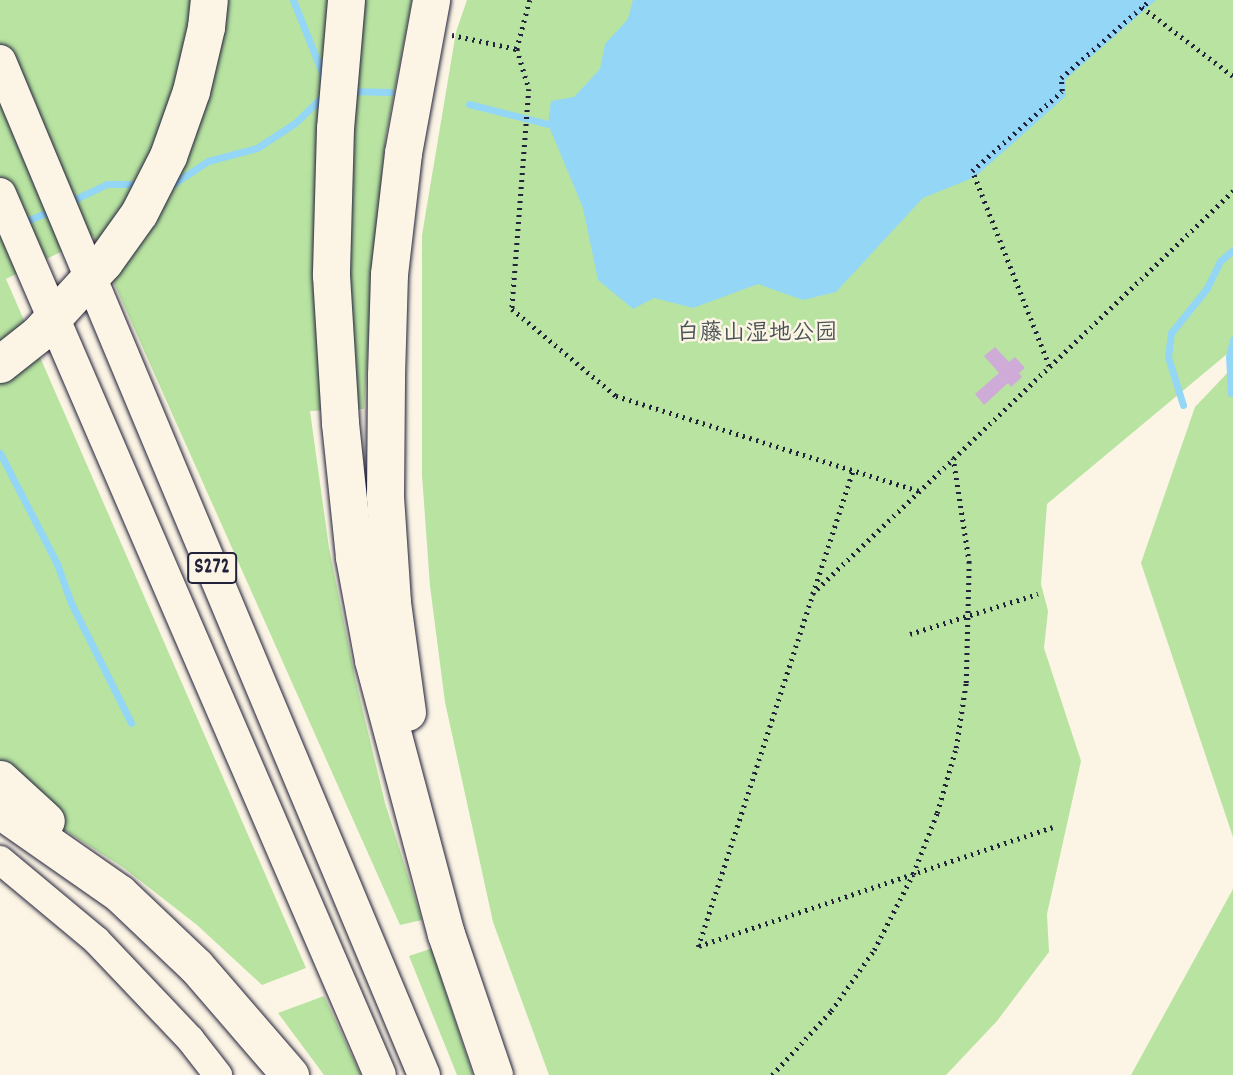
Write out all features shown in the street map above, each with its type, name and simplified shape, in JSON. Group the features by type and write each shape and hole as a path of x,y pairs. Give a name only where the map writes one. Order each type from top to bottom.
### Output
{"highway":[{"path":"0,364 48,324 104,262 139,213 168,156 191,92 206,27 209,0"},
{"path":"346,0 335,128 331,275 340,423 354,557 373,660 446,934 494,1075"},
{"path":"429,15 403,153 389,274 386,496 392,602 429,869"},
{"path":"0,779 195,966 290,1075"},
{"path":"0,810 119,893"}],"main road":[{"name":"S272","path":"0,61 424,1075"},
{"name":"S272","path":"0,194 380,1075"}],"street":[{"path":"0,860 96,940 190,1039 218,1075"}],"path":[{"path":"530,0 517,49 529,89 512,309 616,396 920,491"},
{"path":"1049,367 972,171 1062,91 1061,78 1150,0"},
{"path":"1142,7 1233,76"},
{"path":"429,15 517,49"},
{"path":"811,594 1233,191"},
{"path":"772,1075 831,1011 874,950 913,874 937,813 956,748 966,683 969,563 953,458"},
{"path":"853,470 698,947 1053,827"},
{"path":"910,634 1038,594"}],"green space":[{"path":"0,0 412,0 386,136 373,269 364,409 310,411 329,548 356,682 385,803 422,920 400,925 93,236 6,279 306,968 262,985 197,925 124,868 0,789"},
{"name":"白藤山湿地公园","path":"467,0 1233,0 1233,349 1047,504 1041,584 1048,611 1044,648 1081,761 1047,914 1049,952 997,1021 946,1075 549,1075 493,922 445,702 430,586 422,475 422,235 456,32"},
{"path":"1233,367 1233,837 1141,563 1195,407"},
{"path":"1233,889 1233,1075 1131,1075"},
{"path":"433,948 473,1075 457,1075 409,956"},
{"path":"324,996 361,1075 324,1075 278,1013"}],"water":[{"path":"633,0 1156,0 1065,80 1066,96 975,177 923,198 836,292 803,300 758,284 693,308 654,298 633,309 598,280 583,208 548,124 551,101 574,97 600,69 605,44 628,19"}],"building":[{"path":"995,347 1009,362 1015,357 1025,368 1019,373 1022,377 1011,387 1008,383 984,405 975,394 999,373 984,356"}],"waterway":[{"path":"293,0 325,80"},
{"path":"348,91 390,92"},
{"path":"167,184 173,184 208,161 257,148 295,123 324,95"},
{"path":"469,104 548,124"},
{"path":"67,203 107,184 141,184"},
{"path":"22,223 53,210"},
{"path":"1183,405 1168,357 1171,333 1207,288 1220,261 1233,250"},
{"path":"1231,393 1229,357 1233,339"},
{"path":"0,453 57,564 71,603 131,723"}]}
